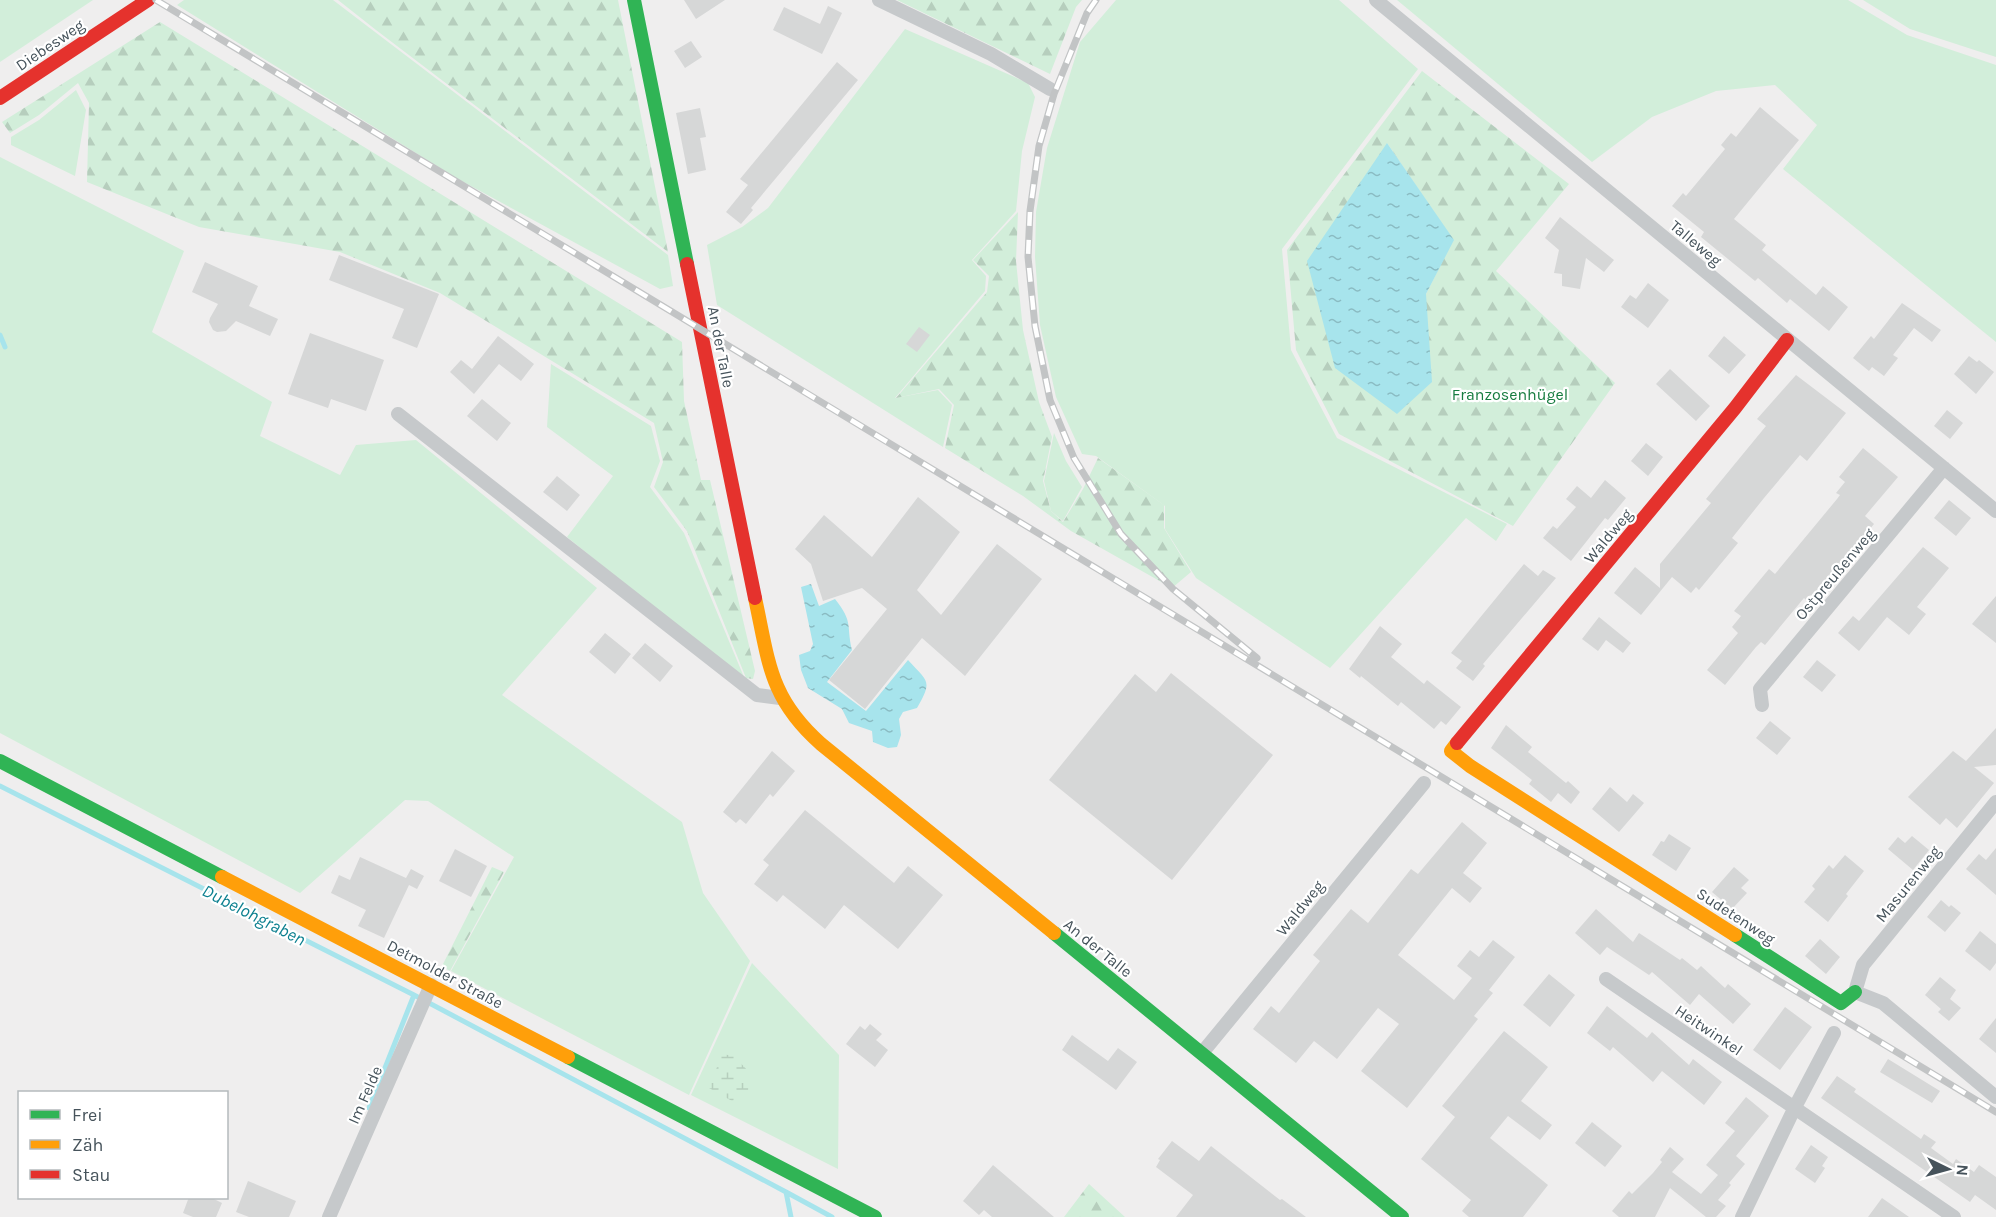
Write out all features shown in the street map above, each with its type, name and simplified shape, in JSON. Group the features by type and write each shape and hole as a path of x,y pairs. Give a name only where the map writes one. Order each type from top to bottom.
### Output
{"street":[{"name":"Diebesweg","path":"0,98 148,0"},
{"name":"An der Talle","path":"634,0 746,560 774,682 780,698 803,728 821,744 1402,1217"},
{"path":"879,0 991,54 1050,90"},
{"name":"Talleweg","path":"1376,0 1996,511"},
{"name":"Waldweg","path":"1451,751 1735,408 1787,340"},
{"path":"398,414 757,695 780,698"},
{"name":"Ostpreußenweg","path":"1762,705 1760,689 1944,468"},
{"name":"Sudetenweg","path":"1451,751 1470,766 1841,1003 1855,992"},
{"name":"Detmolder Straße","path":"0,761 875,1217"},
{"name":"Waldweg","path":"1202,1053 1424,783"},
{"name":"Masurenweg","path":"1855,992 1863,965 1996,802"},
{"name":"Heitwinkel","path":"1606,979 1954,1217"},
{"name":"Im Felde","path":"329,1217 431,986"},
{"path":"1855,992 1883,1003 1996,1097"},
{"path":"1742,1217 1834,1033"}],"green space":[{"path":"0,0 93,0 0,62"},
{"path":"184,0 333,0 668,255 673,286 660,289 458,179 177,5"},
{"path":"338,0 618,0 668,252 376,30"},
{"path":"897,0 1082,0 1076,7 1050,74"},
{"path":"1116,0 1339,0 1418,69 1282,249 1291,350 1337,438 1507,524 1496,541 1466,518 1330,668 1196,578 1165,529 1165,506 1096,456 1082,454 1056,397 1040,325 1035,257 1036,212 1047,148 1080,42"},
{"path":"1397,0 1848,0 1907,35 1996,65 1996,342 1783,169 1817,125 1775,85 1716,91 1652,117 1592,162"},
{"path":"1863,0 1996,0 1996,57 1910,29"},
{"path":"160,22 682,342 684,401 701,480 710,480 755,671 753,679 746,678 687,531 654,487 663,462 654,423 440,293 340,252 199,227 87,182 89,103 78,83 39,115 10,133 2,122"},
{"path":"905,29 1028,83 1035,97 1022,151 1016,211 972,260 986,276 985,291 895,398 938,390 952,405 943,447 717,305 707,245 742,227 768,208"},
{"name":"Franzosenhügel","path":"1422,71 1569,184 1496,271 1615,383 1513,526 1339,434 1296,350 1287,250","holes":["1387,143 1453,240 1426,294"]},
{"path":"76,90 86,110 75,176 11,145 11,137 39,120"},
{"path":"0,157 184,251 152,332 272,402 260,436 340,475 356,445 416,440 597,588 502,695 682,822 703,893 750,961 689,1095 451,971 514,857 428,801 405,800 300,893 0,733"},
{"path":"1018,212 1016,261 1023,330 1039,402 1052,437 1043,481 1051,511 1063,522 1098,458 1164,505 1164,528 1191,572 1172,588 1071,531 1023,496 945,448 954,405 939,389 896,398 987,292 989,276 973,260"},
{"path":"551,364 651,426 660,461 650,487 684,533 746,682 567,537 613,476 547,427"},
{"path":"1054,433 1066,461 1082,487 1063,521 1051,511 1044,481"},
{"path":"492,867 504,872 450,971 442,966"},
{"path":"752,963 839,1055 838,1169 691,1095"},
{"path":"722,1054 734,1056 749,1072 748,1095 732,1101 709,1088"},
{"path":"1089,1184 1125,1217 1064,1217"}],"water":[{"path":"1387,143 1454,240 1426,294 1432,382 1397,414 1335,368 1307,261"},
{"path":"811,584 819,606 835,599 845,614 848,624 852,650 827,682 866,711 908,660 924,677 925,692 917,708 903,712 899,719 901,735 897,747 888,748 873,742 872,731 849,723 842,709 808,688 801,670 799,655 810,651 813,644 801,587"}],"building":[{"path":"684,0 725,0 696,19"},
{"path":"828,6 842,13 822,54 773,30 784,7 820,24"},
{"path":"691,41 702,57 685,68 674,51"},
{"path":"837,62 858,80 751,208 753,210 741,224 726,212 748,185 740,179"},
{"path":"1760,107 1799,140 1734,219 1766,245 1762,250 1816,295 1823,286 1848,307 1829,331 1790,299 1787,303 1758,278 1755,281 1701,237 1704,232 1672,206 1683,193 1686,196 1725,149 1721,145 1731,133 1736,137"},
{"path":"700,108 706,137 700,138 706,170 688,174 676,113"},
{"path":"1560,217 1614,260 1604,272 1586,258 1580,289 1562,286 1562,274 1554,273 1559,250 1545,238"},
{"path":"339,255 439,294 417,348 392,338 404,309 329,280"},
{"path":"205,262 258,286 249,306 278,319 270,336 236,321 226,331 213,330 209,322 218,304 192,292"},
{"path":"1648,283 1669,300 1648,328 1621,307 1630,295 1636,299"},
{"path":"1902,303 1941,330 1932,342 1914,328 1893,355 1898,358 1884,376 1872,367 1869,371 1853,358 1871,336 1874,339"},
{"path":"919,327 930,335 917,352 906,344"},
{"path":"310,333 384,360 366,411 331,399 328,408 288,394"},
{"path":"498,336 534,364 521,381 499,364 474,394 450,372 461,360 472,369"},
{"path":"1724,336 1746,355 1729,374 1708,356"},
{"path":"1969,356 1977,362 1979,360 1994,372 1976,394 1954,374"},
{"path":"1670,369 1710,406 1696,421 1656,384"},
{"path":"1796,375 1846,413 1807,461 1800,455 1764,498 1732,538 1738,543 1699,590 1696,587 1691,593 1672,577 1641,615 1614,593 1635,567 1660,588 1660,564 1711,503 1706,499 1766,426 1757,419"},
{"path":"482,399 511,423 497,441 467,416"},
{"path":"1947,410 1963,423 1950,439 1934,426"},
{"path":"1646,443 1663,457 1648,476 1631,461"},
{"path":"1863,448 1898,477 1865,516 1874,524 1814,597 1810,595 1806,600 1804,598 1765,645 1761,642 1756,647 1725,685 1707,670 1738,633 1732,627 1741,616 1734,611 1769,569 1775,574 1837,499 1840,495 1836,493 1845,482 1839,477"},
{"path":"557,476 580,495 567,511 543,492"},
{"path":"1605,480 1626,498 1608,520 1605,518 1571,561 1543,538 1553,526 1557,529 1576,507 1566,499 1577,486 1591,498"},
{"path":"918,497 960,532 917,590 941,615 997,544 1042,579 965,676 922,638 865,709 829,680 887,609 862,588 823,601 811,564 795,549 824,515 872,557"},
{"path":"1949,500 1971,518 1956,536 1934,518"},
{"path":"1923,547 1949,568 1917,607 1926,614 1909,635 1887,617 1859,651 1838,633 1853,616 1859,621"},
{"path":"1524,564 1538,576 1543,570 1556,578 1483,664 1485,666 1473,681 1456,668 1462,661 1451,653"},
{"path":"1996,596 1996,643 1972,624"},
{"path":"1599,617 1631,643 1623,653 1606,640 1598,651 1582,639"},
{"path":"1380,626 1402,644 1391,657 1424,684 1427,680 1461,707 1446,725 1441,721 1434,729 1401,702 1398,706 1349,669"},
{"path":"605,633 631,654 615,674 589,652"},
{"path":"645,643 673,666 660,682 632,658"},
{"path":"1817,660 1836,675 1822,692 1803,677"},
{"path":"1171,673 1273,755 1172,880 1049,780 1135,674 1156,692"},
{"path":"1770,721 1791,738 1777,755 1756,738"},
{"path":"1506,725 1532,747 1528,752 1580,792 1571,804 1558,793 1551,802 1529,784 1532,780 1491,748"},
{"path":"1996,728 1996,765 1974,767 1994,783 1957,828 1946,818 1940,825 1908,797 1953,751 1966,761"},
{"path":"772,751 795,771 773,797 770,794 746,824 740,819 736,823 723,812"},
{"path":"1610,787 1627,802 1633,794 1644,803 1619,832 1592,809"},
{"path":"805,810 894,883 908,866 943,895 898,949 844,905 825,929 783,895 777,902 754,884 769,865 763,860"},
{"path":"1462,822 1487,843 1463,873 1482,888 1470,903 1452,888 1398,955 1454,1000 1472,978 1457,966 1470,950 1479,957 1493,940 1515,957 1489,990 1493,993 1474,1016 1478,1019 1407,1108 1361,1071 1399,1024 1378,1008 1337,1059 1314,1041 1296,1063 1253,1029 1271,1006 1279,1013 1320,961 1313,955 1351,909 1368,923 1411,869 1418,874"},
{"path":"1669,834 1691,848 1676,871 1652,855 1661,841 1664,842"},
{"path":"1912,836 1929,850 1913,870 1888,849 1898,837 1905,843"},
{"path":"1996,848 1996,895 1966,869 1979,854 1986,860"},
{"path":"455,849 487,866 471,897 439,881"},
{"path":"1845,855 1864,871 1828,922 1804,902 1815,889 1812,886 1829,865 1833,869"},
{"path":"360,857 406,878 411,869 424,876 417,889 409,885 384,938 358,926 366,910 331,893 339,875 350,880"},
{"path":"1734,867 1749,880 1741,888 1747,893 1732,909 1712,892"},
{"path":"1941,900 1961,913 1945,932 1927,917"},
{"path":"1596,909 1633,942 1639,933 1680,960 1682,958 1697,970 1701,966 1725,988 1728,984 1751,1004 1733,1024 1699,994 1690,1005 1652,972 1649,975 1607,947 1600,955 1575,933"},
{"path":"1980,931 1996,944 1996,963 1990,971 1965,951"},
{"path":"1820,939 1840,957 1826,974 1805,956"},
{"path":"1549,974 1575,995 1550,1027 1523,1005"},
{"path":"1940,977 1956,990 1950,999 1961,1008 1949,1021 1938,1012 1941,1009 1925,995"},
{"path":"1607,1006 1647,1038 1652,1032 1689,1065 1693,1059 1722,1082 1704,1105 1662,1071 1653,1082 1613,1047 1610,1051 1587,1033"},
{"path":"1785,1007 1812,1027 1780,1070 1753,1050"},
{"path":"1996,1018 1996,1053 1979,1039"},
{"path":"870,1024 882,1034 876,1040 888,1050 875,1067 846,1044 860,1026 865,1030"},
{"path":"1504,1031 1548,1067 1521,1101 1552,1125 1540,1140 1508,1116 1490,1138 1548,1185 1523,1217 1469,1217 1462,1211 1471,1200 1421,1159 1455,1117 1442,1106"},
{"path":"1072,1035 1108,1061 1118,1048 1137,1062 1116,1090 1062,1050"},
{"path":"1888,1059 1940,1091 1932,1103 1880,1072"},
{"path":"1837,1076 1856,1089 1854,1092 1921,1139 1924,1134 1936,1142 1931,1148 1953,1164 1956,1159 1974,1172 1979,1165 1996,1177 1996,1210 1975,1195 1970,1202 1821,1098"},
{"path":"1746,1097 1769,1116 1736,1156 1745,1164 1718,1200 1726,1206 1716,1217 1706,1217 1670,1188 1655,1217 1619,1217 1612,1211 1629,1191 1632,1194 1653,1173 1670,1147 1684,1159 1672,1172 1701,1194 1718,1175 1706,1165 1735,1131 1725,1123"},
{"path":"1592,1122 1622,1146 1605,1167 1575,1143"},
{"path":"1172,1141 1199,1161 1211,1146 1280,1200 1282,1199 1306,1217 1176,1217 1193,1195 1156,1167 1160,1160 1158,1159"},
{"path":"1811,1145 1828,1157 1822,1166 1825,1168 1815,1183 1795,1169"},
{"path":"993,1165 1054,1217 992,1217 984,1210 979,1215 963,1201"},
{"path":"248,1181 296,1201 289,1217 249,1217 236,1212"},
{"path":"1882,1198 1909,1217 1868,1217"},
{"path":"188,1199 214,1199 222,1203 216,1217 193,1217 183,1213"}],"waterway":[{"path":"0,335 5,347"},
{"name":"Dubelohgraben","path":"0,786 414,995 786,1192 791,1217"},
{"path":"369,1108 414,995"},
{"path":"786,1192 832,1217"}],"railway":[{"path":"156,0 1996,1112"},
{"path":"1096,0 1087,13 1054,94 1039,146 1030,211 1028,257 1035,326 1050,400 1074,458 1121,534 1173,589 1257,658"}],"traffic: fast":[{"path":"634,0 687,264"},
{"path":"0,761 222,877"},
{"path":"1054,933 1402,1217"},
{"path":"1735,935 1841,1003 1855,992"},
{"path":"568,1057 875,1217"}],"traffic: slow":[{"path":"755,598 774,678 791,711 804,727 821,744 1054,933"},
{"path":"1457,743 1451,751 1470,766 1735,935"},
{"path":"222,877 568,1057"}],"traffic: jam":[{"path":"0,98 148,0"},
{"path":"687,264 755,598"},
{"path":"1457,743 1735,408 1787,340"}]}
